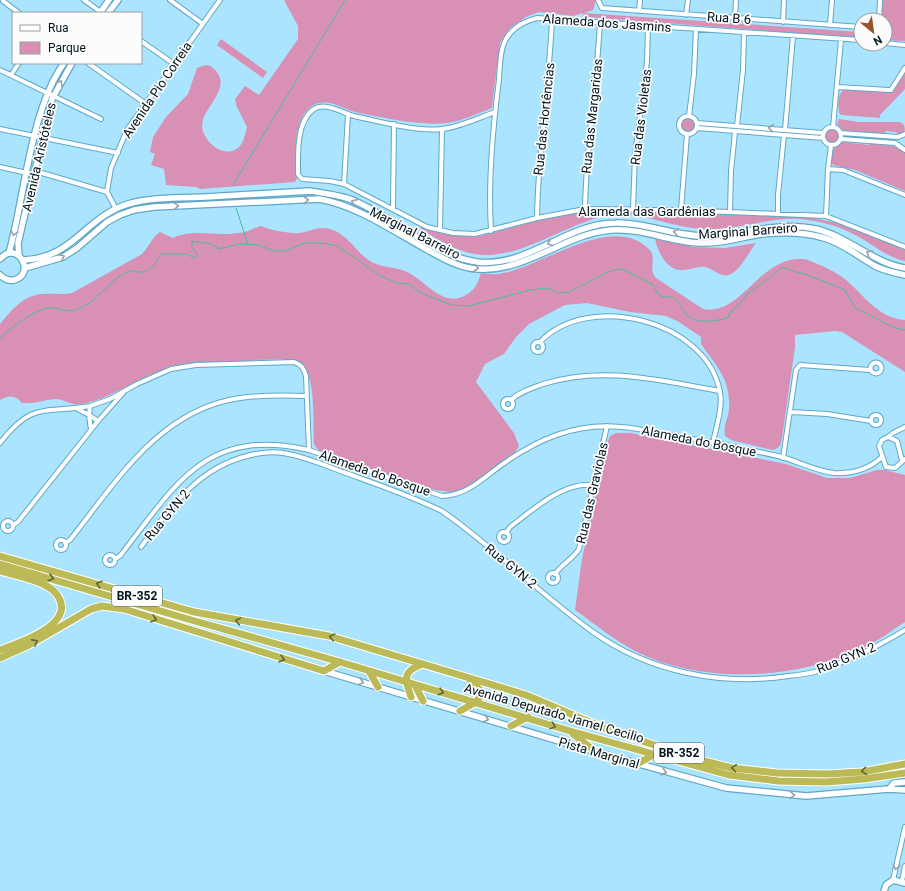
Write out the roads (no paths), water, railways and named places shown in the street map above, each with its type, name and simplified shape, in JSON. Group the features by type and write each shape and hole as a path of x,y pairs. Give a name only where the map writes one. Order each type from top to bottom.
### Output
{"highway":[{"name":"BR-352","path":"0,556 194,612 329,636 423,664"},
{"name":"BR-352","path":"0,564 202,623"},
{"path":"0,572 45,585 58,596 61,611 60,616 50,626 16,644 0,650"},
{"path":"0,658 29,645 91,610 102,606 124,609 244,647 324,670 340,662"},
{"name":"Avenida Deputado Jamel Cecilio","path":"202,623 528,717 570,731 729,775 778,781 826,782 864,779 905,773"},
{"path":"202,623 227,633 244,647"},
{"name":"Avenida Deputado Jamel Cecilio","path":"423,664 526,695 611,731 704,762 732,768 777,773 828,774 862,772 904,764"},
{"path":"411,697 406,682 410,669 423,664"},
{"path":"369,671 378,686"},
{"path":"460,711 476,702 480,697 480,690 466,677"},
{"path":"415,685 424,700"},
{"path":"511,726 528,717"},
{"path":"570,731 596,752"},
{"path":"637,764 655,754"}],"street":[{"path":"84,0 100,12"},
{"path":"102,12 109,0"},
{"path":"109,12 118,0"},
{"path":"170,0 203,24"},
{"name":"Avenida Pio Correia","path":"107,192 111,168 128,130 220,0"},
{"path":"639,11 640,0"},
{"path":"686,14 688,0"},
{"path":"735,18 736,0"},
{"path":"782,22 784,0"},
{"path":"830,25 832,0"},
{"path":"879,12 880,0"},
{"path":"0,6 4,1 18,12"},
{"name":"Rua B 6","path":"598,2 602,8 853,26"},
{"name":"Alameda dos Jasmins","path":"491,231 488,195 495,112 503,46 516,27 526,21 537,18 853,40"},
{"name":"Rua das Hortências","path":"537,218 538,174 550,59 552,20"},
{"name":"Rua das Margaridas","path":"585,209 587,155 598,72 600,22"},
{"name":"Rua das Violetas","path":"633,209 635,155 647,61 648,26"},
{"path":"689,116 694,74 696,29"},
{"path":"737,126 743,70 744,33"},
{"path":"785,130 793,36"},
{"path":"833,126 838,87 841,40"},
{"path":"142,42 174,64"},
{"path":"893,43 905,44"},
{"path":"11,75 17,64"},
{"name":"Avenida Aristóteles","path":"9,253 35,136 47,92 63,64"},
{"name":"Avenida Aristóteles","path":"25,268 18,243 53,96 71,64"},
{"path":"89,64 146,104"},
{"path":"838,87 891,90 905,68"},
{"path":"0,70 101,119"},
{"name":"Alameda das Gardênias","path":"348,115 323,106 315,108 309,114 298,137 298,174 302,179 330,181 344,184 393,208 416,222 453,234 475,234 491,231 537,218 585,209 681,210 826,216 905,247"},
{"path":"344,184 348,115 394,124 442,129 495,112"},
{"path":"689,116 694,118 697,123 697,128 693,133 687,134 682,132 679,124 681,119 689,116"},
{"path":"697,123 823,133"},
{"path":"393,208 394,124"},
{"path":"842,133 841,139 837,144 831,145 826,143 823,138 823,133 827,128 833,126 842,133 886,137 898,137 905,134"},
{"path":"697,128 823,138"},
{"path":"0,129 118,153"},
{"path":"440,230 442,129"},
{"path":"730,212 731,172 735,132"},
{"path":"681,210 687,134"},
{"path":"778,214 778,194 784,135"},
{"path":"864,141 865,135"},
{"path":"885,142 886,137"},
{"path":"841,139 895,143 905,150"},
{"path":"826,216 828,169 831,145"},
{"path":"0,167 27,173"},
{"path":"828,169 843,170 905,195"},
{"path":"35,171 107,192 116,209"},
{"name":"Marginal Barreiro","path":"21,258 42,258 55,253 67,247 102,216 116,209 148,199 310,191 352,200 444,251 478,262 507,260 588,228 615,223 643,225 704,236 740,234 767,228 798,226 834,235 858,246 880,260 905,268"},
{"name":"Marginal Barreiro","path":"25,268 64,257 107,222 134,210 154,207 319,199 335,201 446,260 477,269 498,268 518,264 584,236 610,230 639,230 700,243 733,241 762,234 795,233 817,236 851,250 876,267 905,275"},
{"path":"0,259 9,253 21,258"},
{"path":"0,275 8,280 17,279 23,273 25,268"},
{"path":"540,342 547,334 564,324 585,318 607,316 648,322 668,328 680,336 700,354 710,367 720,391 721,402 714,443"},
{"path":"0,443 14,425 31,413 40,410 90,406 110,400 144,381 171,369 196,365 294,362 304,369 306,376 310,450"},
{"path":"782,458 791,412 796,370 800,365 870,370"},
{"path":"511,400 516,395 547,383 564,378 596,374 621,374 720,391"},
{"path":"13,525 18,522 98,421 123,393"},
{"path":"65,543 70,540 136,457 152,440 190,414 212,405 238,398 269,395 306,396"},
{"path":"110,400 113,400 113,404"},
{"path":"90,406 89,415 91,430"},
{"path":"75,408 98,421"},
{"path":"791,412 827,414 865,422 871,421"},
{"name":"Rua das Graviolas","path":"555,574 575,556 579,549 607,426"},
{"name":"Alameda do Bosque","path":"115,559 120,556 186,475 218,454 242,446 266,443 288,445 310,450 431,494 442,496 452,496 465,492 520,452 540,440 565,431 586,427 621,426 714,443 782,458 834,473 849,472 874,464 884,464"},
{"path":"903,428 897,441 904,460 895,468 890,468 884,464 879,446 882,440 903,428"},
{"path":"888,437 897,441"},
{"path":"899,449 905,450"},
{"name":"Rua GYN 2","path":"141,547 181,495 204,474 232,460 262,453 282,453 307,459 415,498 442,511 593,632 623,651 678,672 725,679 772,678 816,672 865,654 905,630"},
{"name":"Alameda do Bosque","path":"874,464 882,457"},
{"path":"506,533 510,527 556,495 584,484 594,485"},
{"name":"Pista Marginal","path":"324,670 596,752 726,788 776,794 835,795 889,789 905,790"},
{"path":"889,789 894,784 905,782"},
{"path":"884,891 886,885 893,880 905,827"},
{"path":"893,880 903,882 905,866"}],"waterway":[{"path":"233,185 345,0"},
{"path":"236,208 248,244"},
{"path":"0,338 17,324 39,311 52,308 73,311 83,307 114,280 129,271 144,272 150,269 162,254 187,254 194,258 198,256 192,247 192,241 212,244 218,249 239,244 258,245 274,251 285,251 304,243 322,243 338,246 379,275 397,283 409,284 421,293 451,305 468,306 530,290 548,288 559,293 569,292 610,271 622,269 652,284 660,296 671,297 677,300 686,314 695,320 700,321 728,318 731,311 739,305 747,294 782,267 844,289 856,309 869,314 885,324 905,330"}]}
